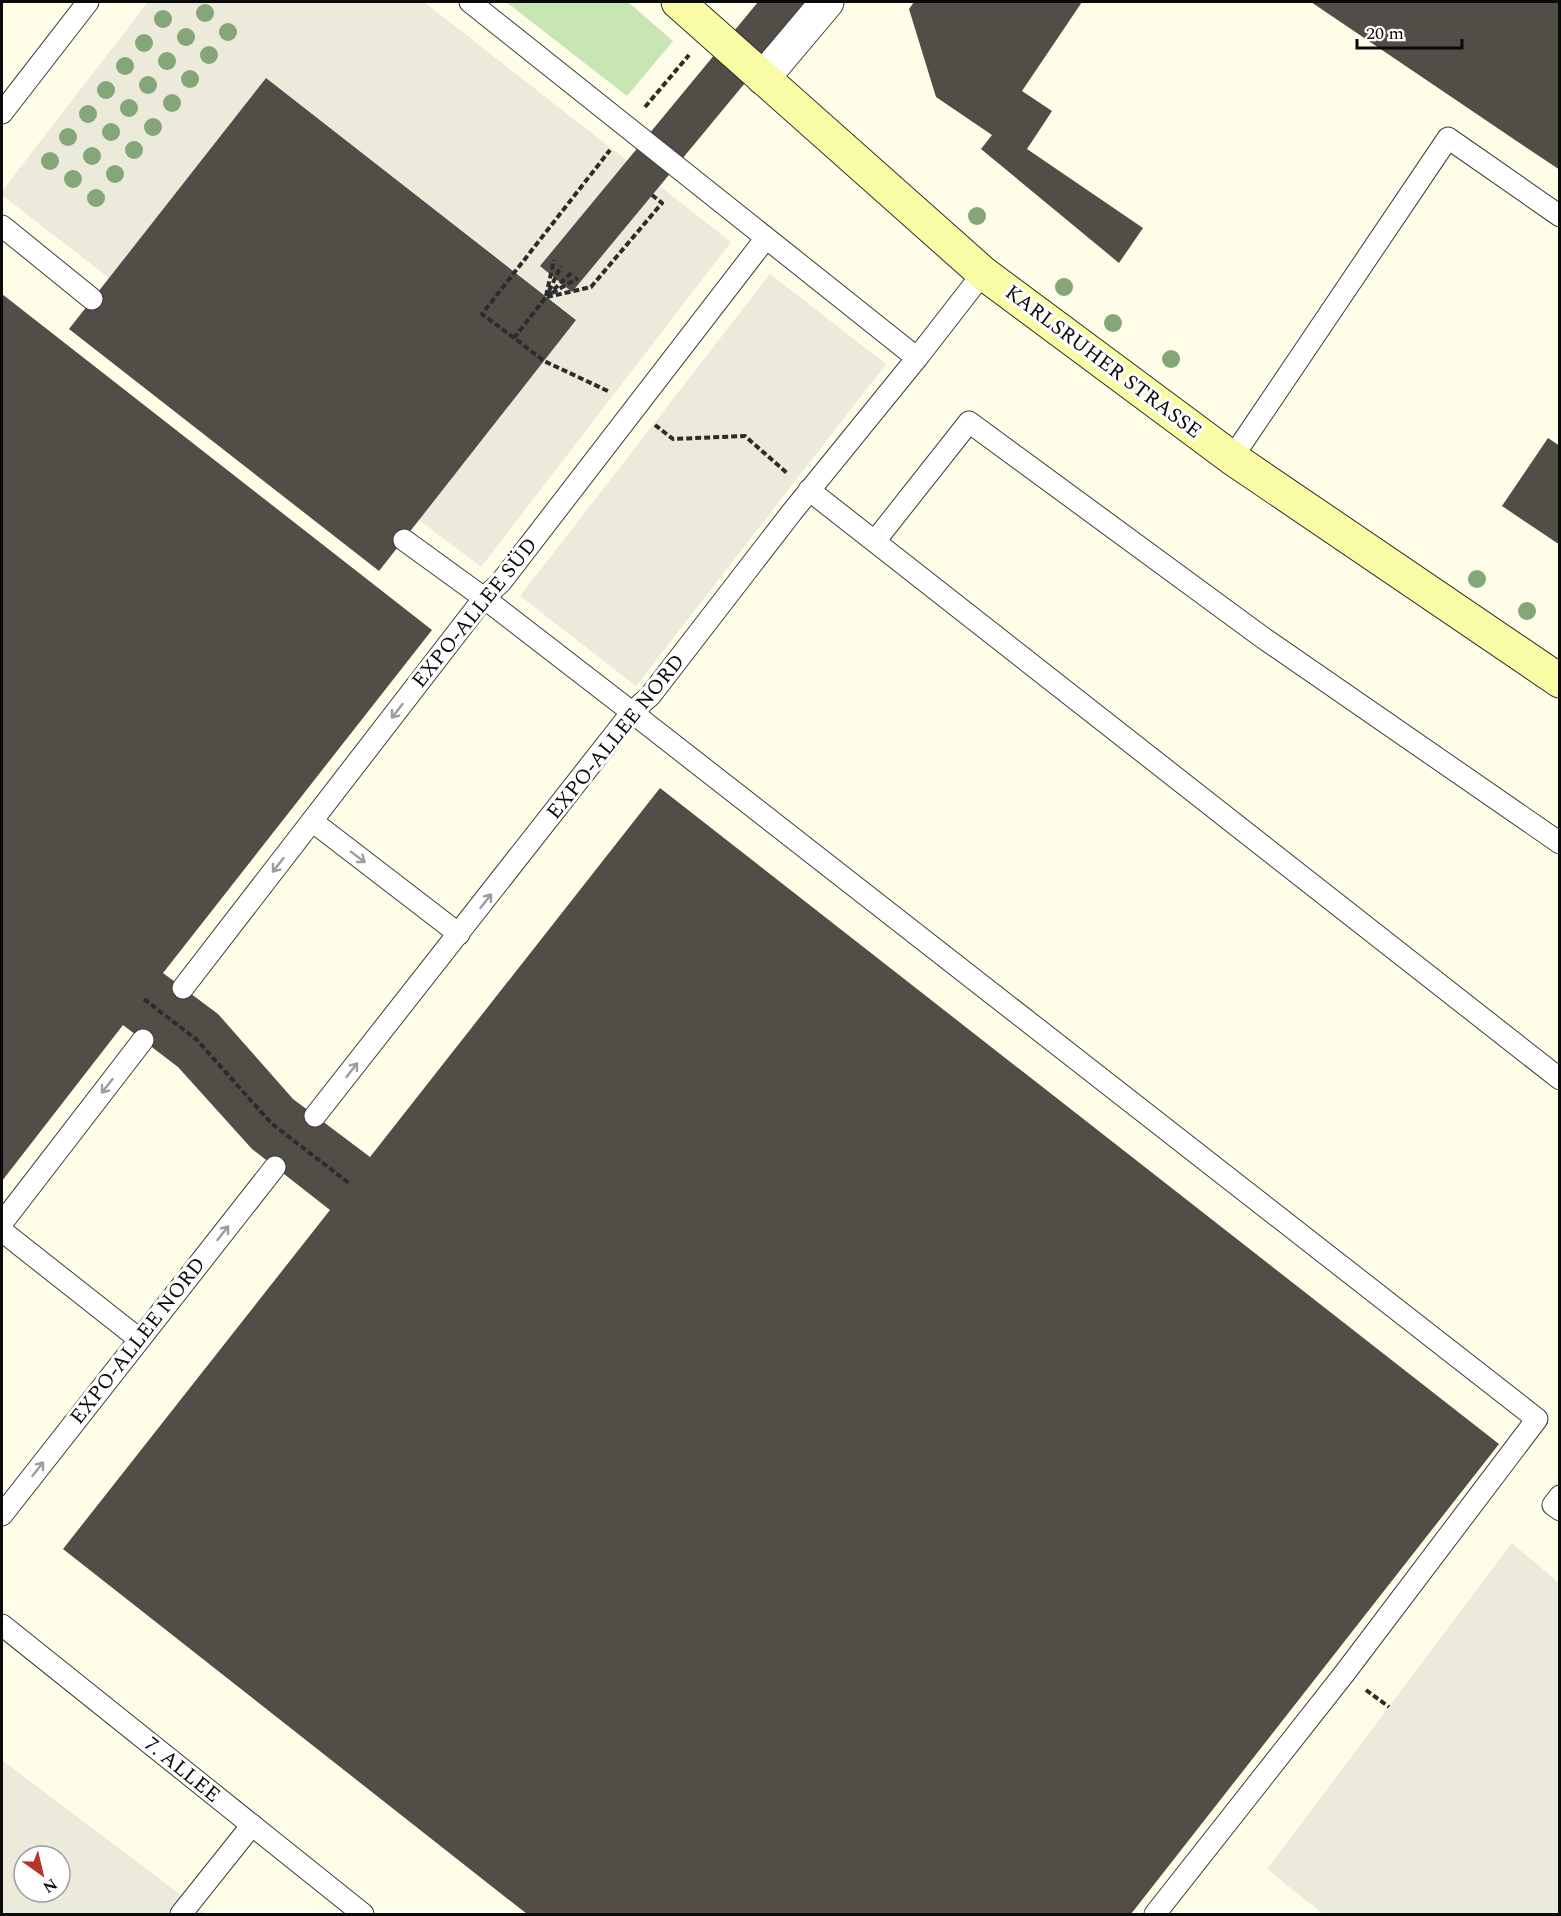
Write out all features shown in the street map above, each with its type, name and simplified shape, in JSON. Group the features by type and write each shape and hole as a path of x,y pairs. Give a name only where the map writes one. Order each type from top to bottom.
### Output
{"main road":[{"name":"KARLSRUHER STRASSE","path":"678,2 983,273 1232,458 1560,681"}],"street":[{"path":"763,78 827,2"}],"lane":[{"path":"2,113 88,2"},
{"path":"470,2 629,126 917,358"},
{"path":"1232,458 1448,138 1560,216"},
{"path":"2,226 92,299"},
{"name":"EXPO-ALLEE SÜD","path":"183,987 484,598 501,582 766,238"},
{"name":"EXPO-ALLEE NORD","path":"315,1116 632,712 650,696 809,490 983,273"},
{"path":"875,541 969,422 1204,596 1388,726 1560,843"},
{"path":"809,490 1560,1079"},
{"path":"404,540 484,598 632,712 1537,1419 1344,1674 1155,1914"},
{"path":"312,821 459,934"},
{"path":"2,1223 143,1040"},
{"name":"EXPO-ALLEE NORD","path":"2,1515 275,1167"},
{"path":"2,1232 139,1340"},
{"path":"1560,1496 1553,1505 1560,1510"},
{"name":"7. ALLEE","path":"2,1625 363,1914"},
{"path":"180,1914 252,1825"}],"path":[{"path":"673,74 629,126 482,314 544,361 615,394 673,439 745,436 809,490"},
{"path":"546,297 591,287 662,203 652,195"},
{"path":"546,297 554,260"},
{"path":"546,297 561,266"},
{"path":"514,338 546,297 571,273"},
{"path":"546,297 578,278"},
{"path":"144,999 197,1040 271,1123 350,1184"}],"green space":[{"path":"506,2 628,2 673,41 627,96"}],"shaded area":[{"path":"148,2 424,2 731,242 481,567 419,520 576,319 266,78 109,278 2,195 2,191"},
{"path":"770,274 886,364 636,686 520,596"},
{"path":"1512,1543 1559,1583 1559,1914 1323,1914 1267,1869"},
{"path":"2,1760 190,1902 205,1914 2,1914"}],"building":[{"path":"758,2 812,2 572,292 540,266"},
{"path":"914,2 1082,2 1022,91 1052,111 1027,149 1143,228 1119,263 981,149 992,135 936,97 909,9"},
{"path":"1311,2 1560,2 1560,170 1521,144"},
{"path":"266,78 576,320 379,571 69,329"},
{"path":"2,294 432,630 163,973 218,1014 293,1099 370,1157 660,788 1499,1444 1131,1914 527,1914 63,1549 330,1210 252,1149 178,1067 123,1025 2,1181"},
{"path":"1548,438 1560,446 1560,545 1502,506"}]}
